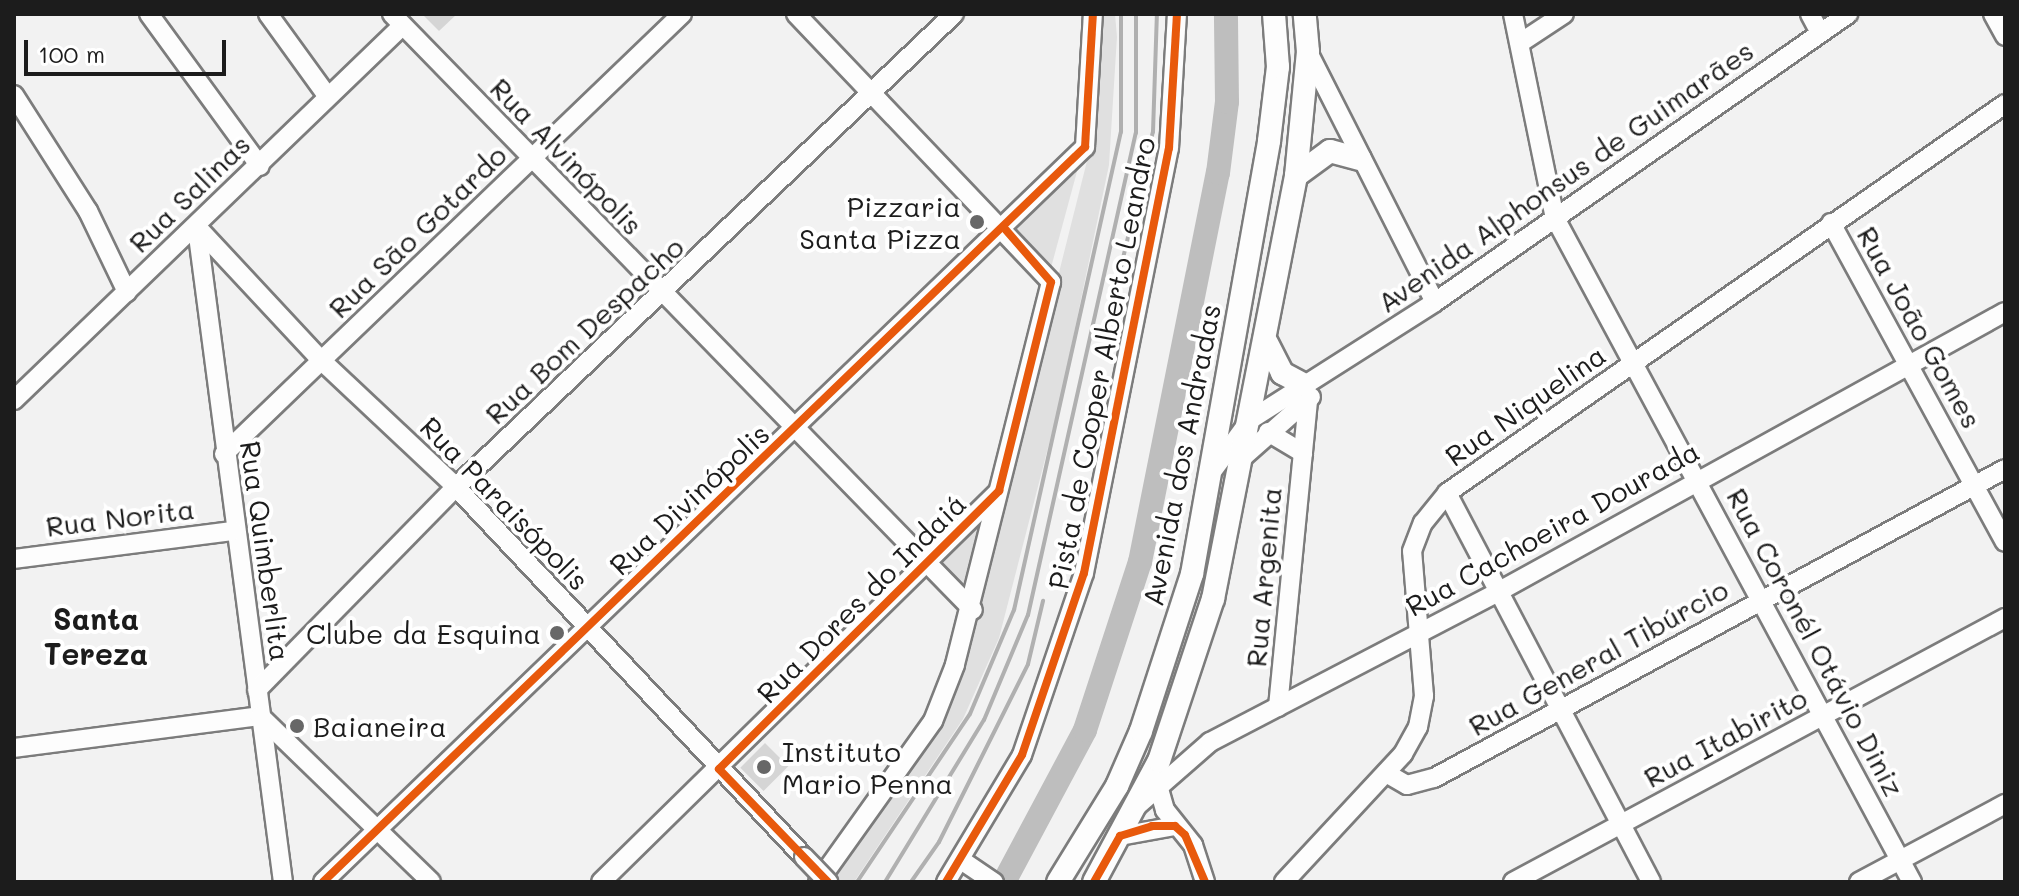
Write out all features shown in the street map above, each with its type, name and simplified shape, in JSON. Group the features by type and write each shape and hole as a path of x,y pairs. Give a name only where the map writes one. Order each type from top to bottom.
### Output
{"main road":[{"name":"Avenida dos Andradas","path":"1058,882 1117,786 1163,676 1214,469 1269,141 1278,67 1274,14"},
{"path":"1290,14 1308,52"},
{"name":"Avenida dos Andradas","path":"1094,882 1159,761 1197,657 1242,458 1259,426 1267,343 1296,176 1308,52 1305,14"},
{"path":"1296,176 1330,151 1360,159"},
{"path":"1267,343 1282,373 1306,393"},
{"path":"1159,761 1159,789"}],"street":[{"path":"149,14 260,166"},
{"path":"268,14 328,97"},
{"name":"Rua São Gotardo","path":"224,454 682,14"},
{"path":"796,14 1006,230 1051,282 973,610 933,721 818,882"},
{"name":"Rua Bom Despacho","path":"257,690 456,487 662,296 954,14"},
{"name":"Rua Divinópolis","path":"323,882 585,627 1006,230 1085,147 1093,14"},
{"name":"Pista de Cooper Alberto Leandro","path":"946,882 1022,755 1084,573 1164,175 1177,14"},
{"name":"Rua Coronél Otávio Diniz","path":"1513,14 1523,41 1555,218 1912,882"},
{"path":"1523,41 1564,14"},
{"path":"1810,14 1820,33"},
{"name":"Avenida Alphonsus de Guimarães","path":"1214,469 1259,426 1353,356 1848,14"},
{"path":"1993,14 2005,36"},
{"name":"Rua Salinas","path":"16,394 260,166 397,20"},
{"name":"Rua Alvinópolis","path":"397,20 927,568 973,610"},
{"path":"1308,52 1435,302"},
{"path":"14,95 88,211 127,292"},
{"name":"Rua Niquelina","path":"1284,882 1403,754 1423,710 1412,551 1423,523 1447,493 2005,104"},
{"name":"Rua João Gomes","path":"1831,223 2005,542"},
{"name":"Rua Paraisópolis","path":"196,227 322,361 456,487 828,882"},
{"name":"Rua Quimberlita","path":"196,227 233,531 283,882"},
{"name":"Rua Cachoeira Dourada","path":"1136,807 1210,742 1496,593 2005,312"},
{"name":"Rua Argenita","path":"1278,707 1306,393"},
{"name":"Rua Argenita","path":"1259,426 1303,453"},
{"name":"Rua General Tibúrcio","path":"1386,773 1407,785 1425,783 2005,469"},
{"name":"Rua Dores do Indaiá","path":"601,882 927,568 999,491"},
{"path":"1447,493 1557,711 1651,882"},
{"name":"Rua Norita","path":"14,559 233,531"},
{"name":"Rua Itabirito","path":"1513,882 2005,618"},
{"path":"14,748 260,716 380,828 431,882"},
{"path":"1159,789 1175,826 1193,845 1204,878"},
{"path":"1859,882 2005,804"},
{"path":"1120,836 1175,826"},
{"path":"961,860 994,882"}],"shaded area":[{"path":"1096,14 1115,14 1117,37 1109,165 1059,405 999,638 963,719 854,882 828,882 951,703 1092,141"},
{"path":"1082,153 1049,275 1010,229"},
{"path":"994,502 969,602 934,570"}],"building":[{"path":"422,14 457,14 439,31"},
{"name":"Instituto Mario Penna","path":"765,743 788,766 764,791 740,768"}],"waterway":[{"path":"1004,882 1085,730 1140,562 1218,173 1227,102 1226,14"}],"railway":[{"path":"857,882 970,714 1014,610 1121,132 1121,14"},
{"path":"885,882 984,720 1028,615 1136,133 1136,14"},
{"path":"1111,309 1153,132 1157,14"},
{"path":"911,882 939,842 1028,664 1043,601"}],"cycle path":[{"path":"323,882 1085,147 1093,14"},
{"path":"946,882 1022,755 1084,573 1169,148 1177,14"},
{"path":"828,882 719,769 999,491 1051,282 1006,230"},
{"path":"1094,882 1120,836 1152,826 1175,826 1185,835 1205,882"}],"place":[{"name":"Pizzaria Santa Pizza","path":"977,222"},
{"name":"Clube da Esquina","path":"557,633"},
{"name":"Baianeira","path":"297,726"},
{"name":"Instituto Mario Penna","path":"764,767"}],"district":[{"name":"Santa Tereza","path":"96,635"}]}
